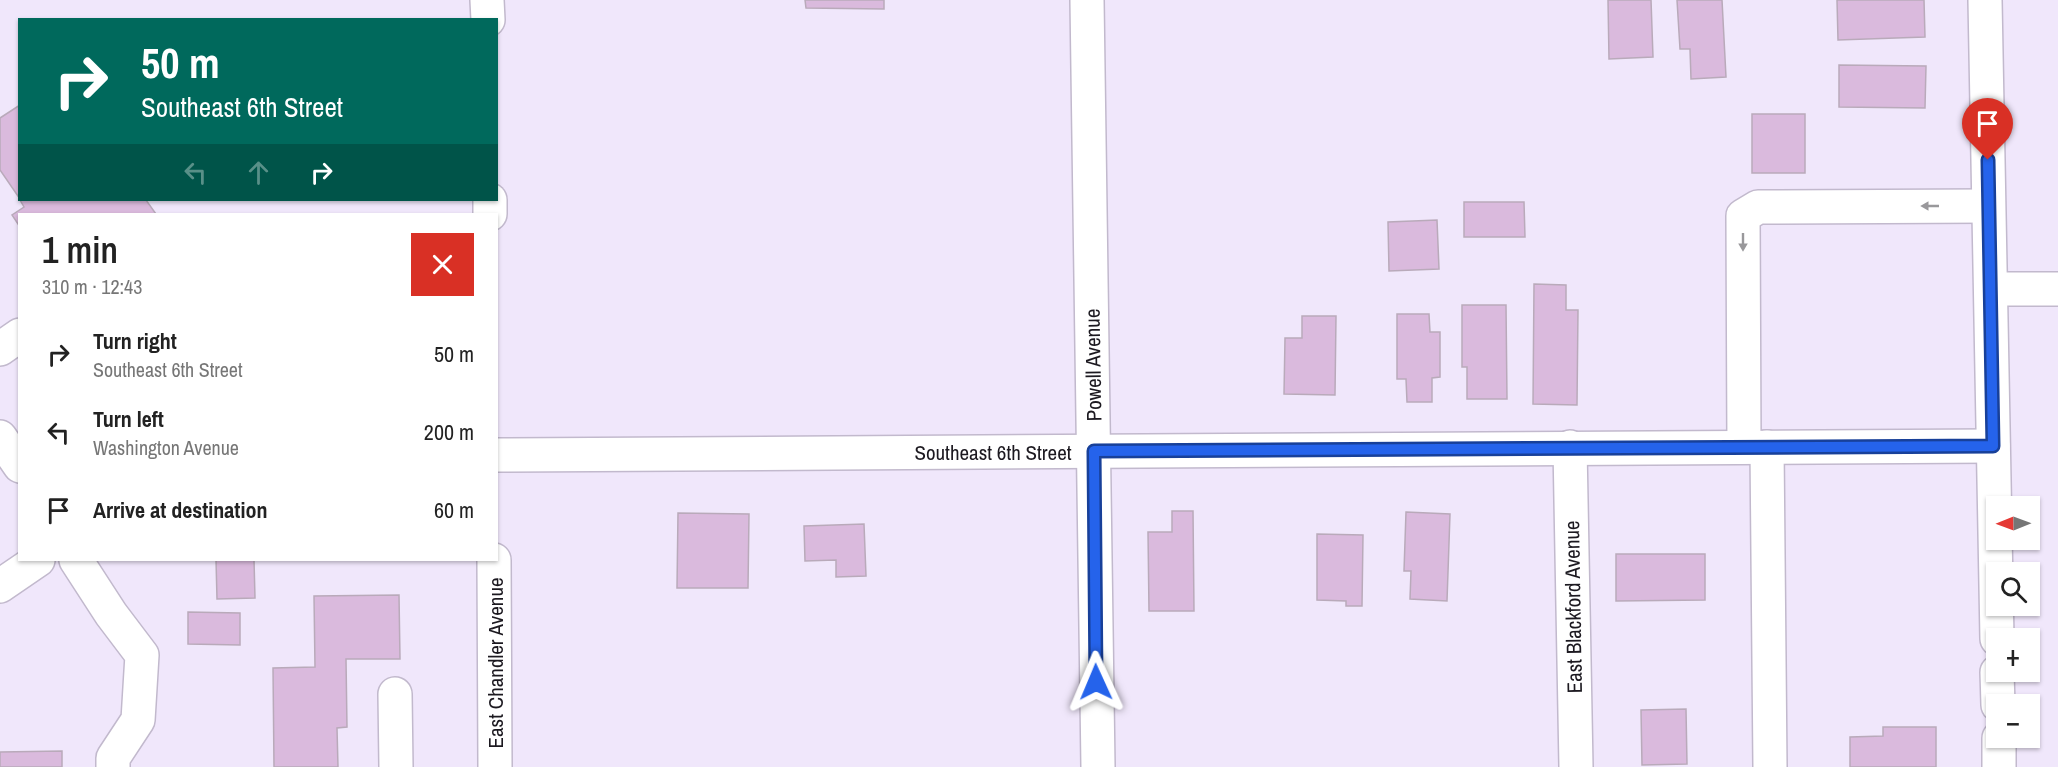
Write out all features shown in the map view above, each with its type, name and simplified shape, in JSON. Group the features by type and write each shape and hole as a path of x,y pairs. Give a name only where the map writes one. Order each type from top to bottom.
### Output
{"street":[{"path":"487,0 488,18"},
{"name":"Powell Avenue","path":"1087,0 1098,767"},
{"path":"1985,0 1997,628"},
{"path":"1770,767 1743,216 1758,207 1988,206"},
{"path":"1991,290 2058,289"},
{"path":"0,349 18,336"},
{"path":"0,437 18,463"},
{"name":"Southeast 6th Street","path":"498,455 1993,446"},
{"name":"East Blackford Avenue","path":"1570,447 1576,767"},
{"path":"0,586 37,561"},
{"path":"77,561 111,614 142,655 138,720 113,758 113,767"},
{"name":"East Chandler Avenue","path":"494,561 495,767"},
{"path":"394,694 396,767"},
{"path":"1998,748 1999,767"}],"building":[{"path":"805,0 884,0 884,9 806,8"},
{"path":"1608,0 1651,0 1653,57 1609,59"},
{"path":"1677,0 1722,0 1726,77 1691,79 1690,49 1680,49"},
{"path":"1837,0 1924,0 1925,37 1838,40"},
{"path":"1839,65 1926,66 1925,108 1839,107"},
{"path":"18,106 18,196 0,170 0,118"},
{"path":"1752,114 1805,114 1805,173 1752,173"},
{"path":"21,201 147,201 155,213 18,213 18,224 12,215 24,207"},
{"path":"1464,202 1524,202 1525,237 1464,237"},
{"path":"1437,220 1439,269 1389,271 1388,222"},
{"path":"1534,284 1566,285 1566,310 1578,310 1577,405 1533,404"},
{"path":"1462,305 1506,305 1507,399 1467,399 1467,367 1462,367"},
{"path":"1397,314 1429,314 1430,332 1440,332 1440,377 1432,378 1432,402 1407,402 1406,379 1397,379"},
{"path":"1302,316 1336,316 1335,395 1284,394 1285,338 1302,338"},
{"path":"1172,511 1193,511 1194,611 1149,611 1148,532 1172,532"},
{"path":"1406,512 1450,514 1447,601 1410,599 1411,571 1404,571"},
{"path":"678,513 749,514 748,588 677,588"},
{"path":"864,524 866,576 836,577 836,560 805,561 804,526"},
{"path":"1317,534 1363,535 1362,606 1346,606 1346,601 1317,600"},
{"path":"1616,554 1705,554 1705,600 1616,601"},
{"path":"216,561 254,561 255,598 217,599"},
{"path":"399,595 400,659 346,659 347,727 337,728 338,767 274,767 273,668 315,667 314,596"},
{"path":"188,612 240,613 240,645 188,644"},
{"path":"1686,709 1687,764 1642,765 1641,710"},
{"path":"1883,727 1936,727 1936,767 1850,767 1850,737 1883,736"},
{"path":"62,751 62,767 0,767 0,752"}],"route":[{"path":"1096,682 1094,451 1993,446 1988,160"}]}
